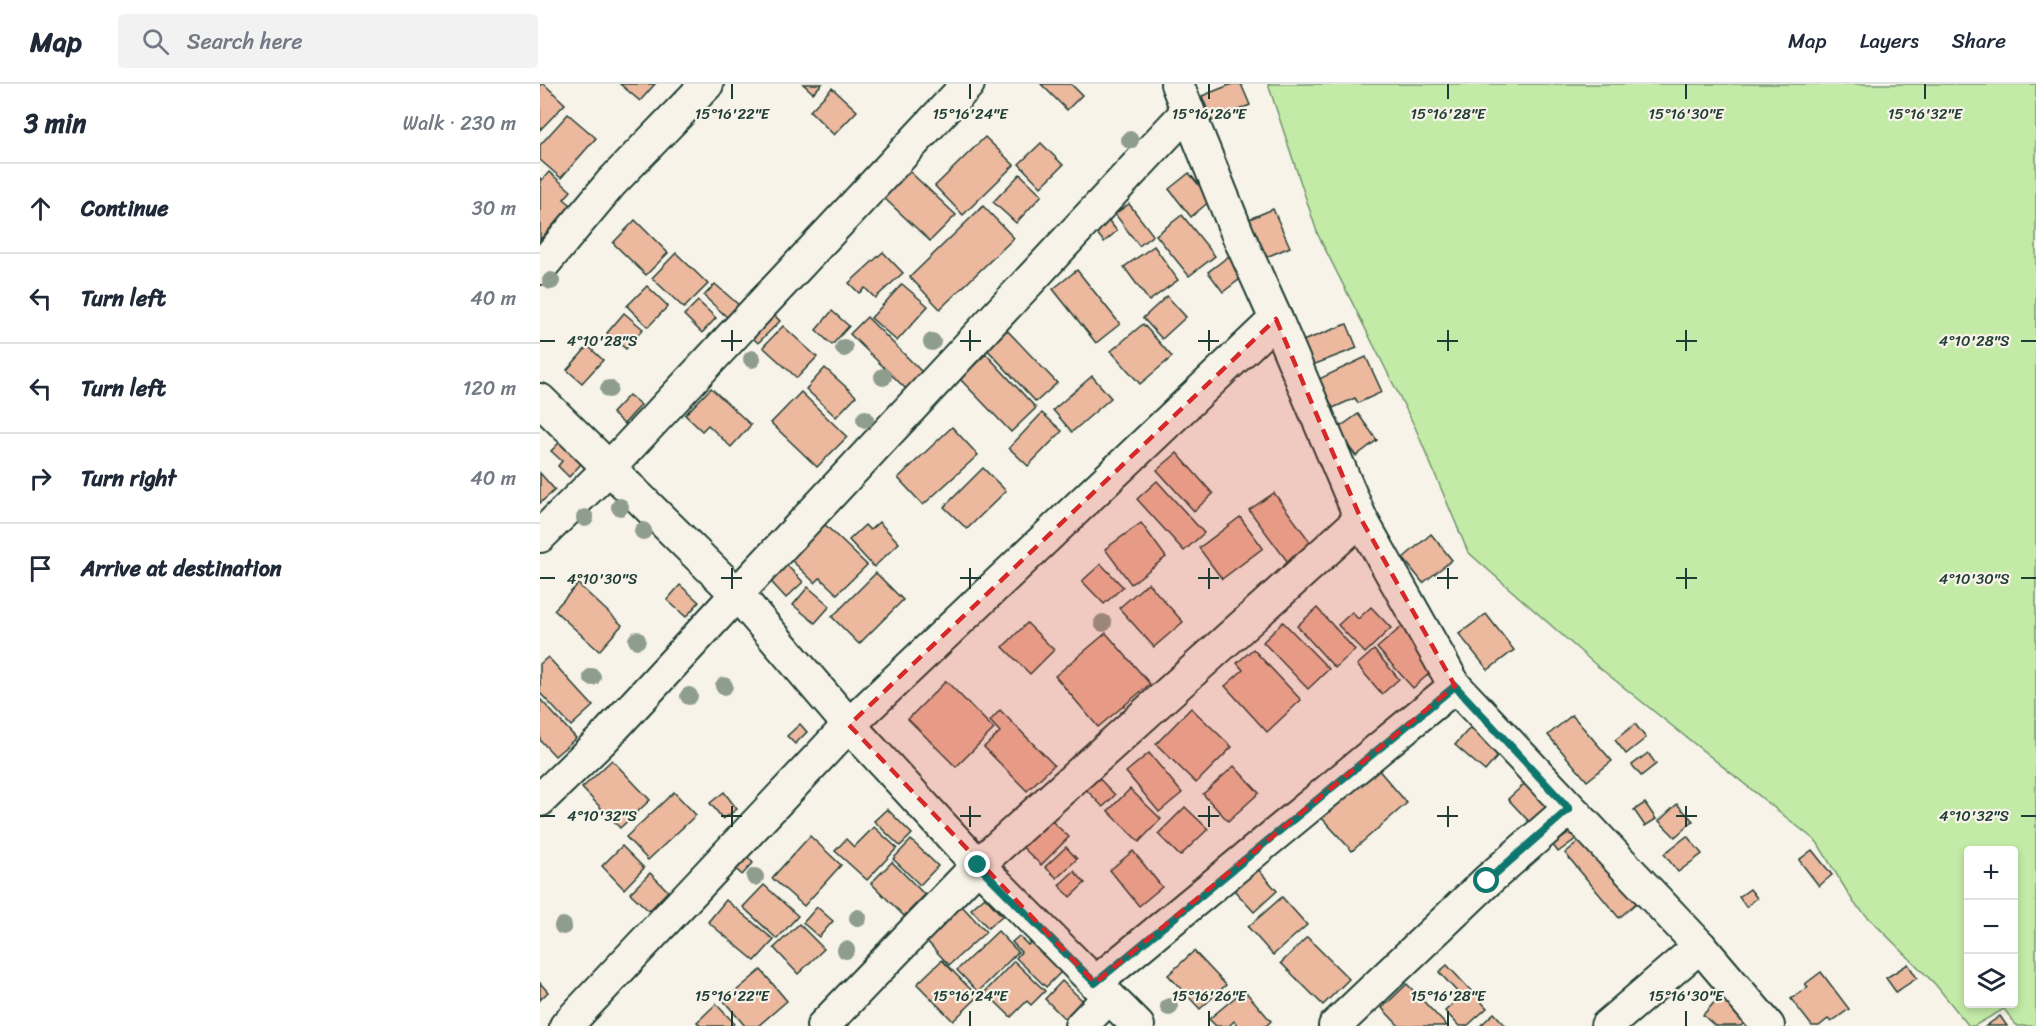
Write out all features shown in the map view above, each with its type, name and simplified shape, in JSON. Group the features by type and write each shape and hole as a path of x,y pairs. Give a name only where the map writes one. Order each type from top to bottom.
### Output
{"street":[{"path":"540,267 611,183 707,84"},
{"path":"540,536 609,468 968,84"},
{"path":"540,800 604,738 737,594 1183,98 1238,235 1361,519 1455,686 1700,946 1768,1026"},
{"path":"566,1026 849,725 1276,319"},
{"path":"540,400 737,594 849,725 978,865 1138,1026"},
{"path":"823,1026 978,865 1361,519"},
{"path":"1081,1026 1102,990 1455,686"},
{"path":"1335,1026 1487,881 1569,809"},
{"path":"1607,1026 1700,946"}],"highlighted area":[{"path":"1276,319 1361,519 1455,686 1095,983 849,725"}],"green space":[{"path":"1268,84 2036,84 2036,1026 2017,1026 2004,1009 1974,1026 1969,1026 1935,984 1854,903 1817,842 1596,665 1468,552 1415,427 1318,235"}],"building":[{"path":"540,84 544,84 565,104 540,130"},
{"path":"620,84 655,84 640,101"},
{"path":"803,84 822,84 813,93"},
{"path":"1041,84 1071,84 1082,95 1067,110"},
{"path":"1232,84 1241,84 1250,105 1212,121 1202,96"},
{"path":"832,88 857,111 834,135 810,111"},
{"path":"568,114 596,138 561,178 540,160 540,145"},
{"path":"985,137 1014,165 963,215 935,186"},
{"path":"1041,143 1063,165 1041,187 1019,164"},
{"path":"908,170 956,215 930,241 882,196"},
{"path":"549,172 571,191 564,199 571,205 540,240 540,178 542,180"},
{"path":"1189,173 1211,200 1191,217 1169,189"},
{"path":"1020,174 1042,195 1016,223 993,202"},
{"path":"1129,204 1153,235 1139,246 1115,214"},
{"path":"983,206 1014,238 940,309 910,277"},
{"path":"1273,209 1290,247 1264,258 1247,220"},
{"path":"1182,215 1215,256 1189,276 1156,235"},
{"path":"1105,216 1117,231 1104,242 1092,227"},
{"path":"635,220 668,253 646,275 613,243"},
{"path":"1154,246 1178,280 1149,301 1124,267"},
{"path":"883,252 903,273 875,298 865,288 859,293 849,283"},
{"path":"676,253 708,284 684,308 652,278"},
{"path":"1229,256 1244,276 1223,292 1208,272"},
{"path":"1077,270 1120,324 1096,343 1053,289"},
{"path":"715,284 740,306 728,318 704,296"},
{"path":"902,284 928,306 897,341 871,318"},
{"path":"647,286 668,306 648,327 627,306"},
{"path":"1167,296 1186,317 1162,339 1143,318"},
{"path":"698,301 716,318 702,333 684,315"},
{"path":"768,309 780,321 758,343 746,331"},
{"path":"832,311 849,326 832,345 816,330"},
{"path":"624,313 643,329 626,349 607,333"},
{"path":"867,317 922,372 906,389 850,334"},
{"path":"1143,324 1172,357 1140,384 1111,351"},
{"path":"1347,324 1357,348 1310,366 1300,342"},
{"path":"783,326 817,357 797,378 763,347"},
{"path":"1004,327 1057,383 1036,402 984,346"},
{"path":"588,346 603,360 582,383 567,370"},
{"path":"986,354 1036,408 1011,432 960,379"},
{"path":"1366,357 1382,392 1358,403 1355,398 1333,408 1319,379"},
{"path":"825,368 856,396 836,417 806,389"},
{"path":"1092,376 1111,398 1072,432 1053,410"},
{"path":"711,388 751,425 731,447 708,425 702,431 685,415"},
{"path":"801,392 847,437 817,467 771,423"},
{"path":"629,395 641,405 624,424 612,413"},
{"path":"1042,413 1062,431 1028,466 1009,448"},
{"path":"1358,414 1377,440 1356,456 1336,430"},
{"path":"952,427 978,455 923,505 898,478"},
{"path":"561,441 582,463 569,477 558,466 562,461 551,451"},
{"path":"1177,453 1213,494 1194,511 1157,470"},
{"path":"983,468 1006,491 967,529 944,507"},
{"path":"540,473 555,490 540,503"},
{"path":"1157,481 1204,533 1184,551 1137,499"},
{"path":"1274,493 1311,543 1287,561 1249,510"},
{"path":"1240,517 1263,548 1222,579 1199,548"},
{"path":"820,520 867,565 837,594 820,578 815,583 786,555"},
{"path":"879,522 899,543 874,567 849,540 865,525 870,530"},
{"path":"1141,523 1166,557 1131,584 1105,549"},
{"path":"1431,534 1452,560 1423,583 1403,558"},
{"path":"780,558 803,582 786,598 763,573"},
{"path":"1101,564 1123,587 1104,604 1082,581"},
{"path":"876,573 903,600 859,644 832,617"},
{"path":"1148,583 1183,622 1154,647 1119,608"},
{"path":"578,584 622,625 599,651 554,610"},
{"path":"680,585 699,602 686,617 667,600"},
{"path":"808,587 830,606 815,623 793,605"},
{"path":"1371,607 1391,628 1365,653 1338,625 1352,612 1358,619"},
{"path":"1317,608 1355,650 1335,668 1297,626"},
{"path":"1486,614 1514,650 1488,670 1459,634"},
{"path":"1283,622 1329,669 1308,689 1263,642"},
{"path":"1027,623 1054,650 1030,674 1003,647"},
{"path":"1406,623 1441,663 1413,688 1377,648"},
{"path":"1106,633 1150,684 1098,727 1055,676"},
{"path":"1253,649 1301,700 1267,732 1225,686 1243,670 1237,663"},
{"path":"1374,650 1399,679 1382,694 1357,665"},
{"path":"548,657 593,706 571,726 540,693 540,664"},
{"path":"946,681 994,729 956,767 908,719"},
{"path":"540,699 576,738 555,756 540,740"},
{"path":"1191,708 1232,747 1196,783 1156,744"},
{"path":"1000,710 1054,765 1027,791 984,747 1000,732 990,721"},
{"path":"1572,715 1612,761 1587,781 1548,735"},
{"path":"1474,723 1504,749 1485,771 1455,745"},
{"path":"800,724 807,732 795,744 787,736"},
{"path":"1635,724 1646,738 1626,754 1615,740"},
{"path":"1149,753 1182,793 1159,812 1126,772"},
{"path":"1648,753 1656,764 1641,776 1632,765"},
{"path":"612,760 650,800 620,828 582,788"},
{"path":"1234,766 1259,793 1228,821 1203,794"},
{"path":"1376,767 1407,803 1352,851 1320,816"},
{"path":"1089,768 1115,795 1103,807 1077,780"},
{"path":"1529,780 1557,810 1536,829 1508,799"},
{"path":"1130,789 1161,819 1139,842 1108,811"},
{"path":"674,792 696,815 648,860 626,837"},
{"path":"724,792 737,809 723,819 710,803"},
{"path":"1645,803 1656,819 1645,826 1634,810"},
{"path":"1677,804 1693,821 1675,837 1659,821"},
{"path":"1185,807 1208,829 1180,856 1158,834"},
{"path":"887,809 912,834 900,846 874,821"},
{"path":"1042,812 1069,837 1041,865 1015,840"},
{"path":"874,827 897,848 867,880 835,851 846,839 854,847"},
{"path":"1572,831 1577,838 1558,852 1553,845"},
{"path":"1587,835 1641,899 1619,918 1565,853"},
{"path":"810,836 841,865 804,906 772,878"},
{"path":"1687,836 1702,854 1678,872 1664,854"},
{"path":"911,840 938,866 920,885 893,859"},
{"path":"622,846 644,868 624,889 602,866"},
{"path":"1066,847 1077,859 1057,878 1045,867"},
{"path":"1812,850 1832,875 1819,886 1799,860"},
{"path":"1133,851 1162,887 1139,906 1110,870"},
{"path":"743,852 753,863 742,875 731,864"},
{"path":"892,862 925,895 904,916 871,883"},
{"path":"1257,868 1277,891 1254,912 1233,889"},
{"path":"1074,871 1085,883 1070,897 1059,885"},
{"path":"650,873 668,891 649,911 630,893"},
{"path":"764,885 798,916 777,939 743,907"},
{"path":"1750,889 1757,898 1746,907 1739,897"},
{"path":"985,897 1002,916 988,928 971,909"},
{"path":"1282,897 1307,925 1273,955 1248,927"},
{"path":"726,900 774,940 755,961 708,922"},
{"path":"962,906 986,932 949,965 925,939"},
{"path":"817,907 833,921 819,937 803,923"},
{"path":"799,924 824,949 798,974 774,948"},
{"path":"998,931 1018,952 978,992 957,970"},
{"path":"1019,936 1028,945 1030,942 1061,972 1046,987 1016,958 1021,952 1012,942"},
{"path":"1307,937 1349,979 1323,1005 1281,963"},
{"path":"1194,951 1226,985 1200,1009 1168,975"},
{"path":"942,960 978,997 953,1021 917,984"},
{"path":"1014,961 1045,991 1031,1005 1027,1001 1011,1017 985,992"},
{"path":"1908,964 1917,978 1896,992 1886,978"},
{"path":"1447,965 1487,1008 1467,1026 1459,1026 1445,1011 1461,996 1439,972"},
{"path":"761,970 787,1001 758,1026 745,1026 724,1001"},
{"path":"1821,972 1849,1009 1831,1022 1828,1019 1819,1026 1812,1026 1791,999 1808,987 1805,984"},
{"path":"1062,981 1082,1000 1065,1019 1045,999"},
{"path":"540,983 548,992 540,1000"},
{"path":"1407,984 1447,1026 1399,1026 1382,1008"},
{"path":"1244,990 1271,1021 1266,1026 1238,1026 1234,1021 1229,1026 1216,1026 1209,1019"},
{"path":"1720,996 1746,1021 1741,1026 1715,1026 1703,1015"},
{"path":"716,1004 734,1023 732,1026 701,1026 697,1022"},
{"path":"1494,1013 1506,1026 1480,1026"},
{"path":"2000,1016 2007,1026 1986,1026"}],"route":[{"path":"978,865 1095,983 1455,686 1569,809 1487,881"}]}
